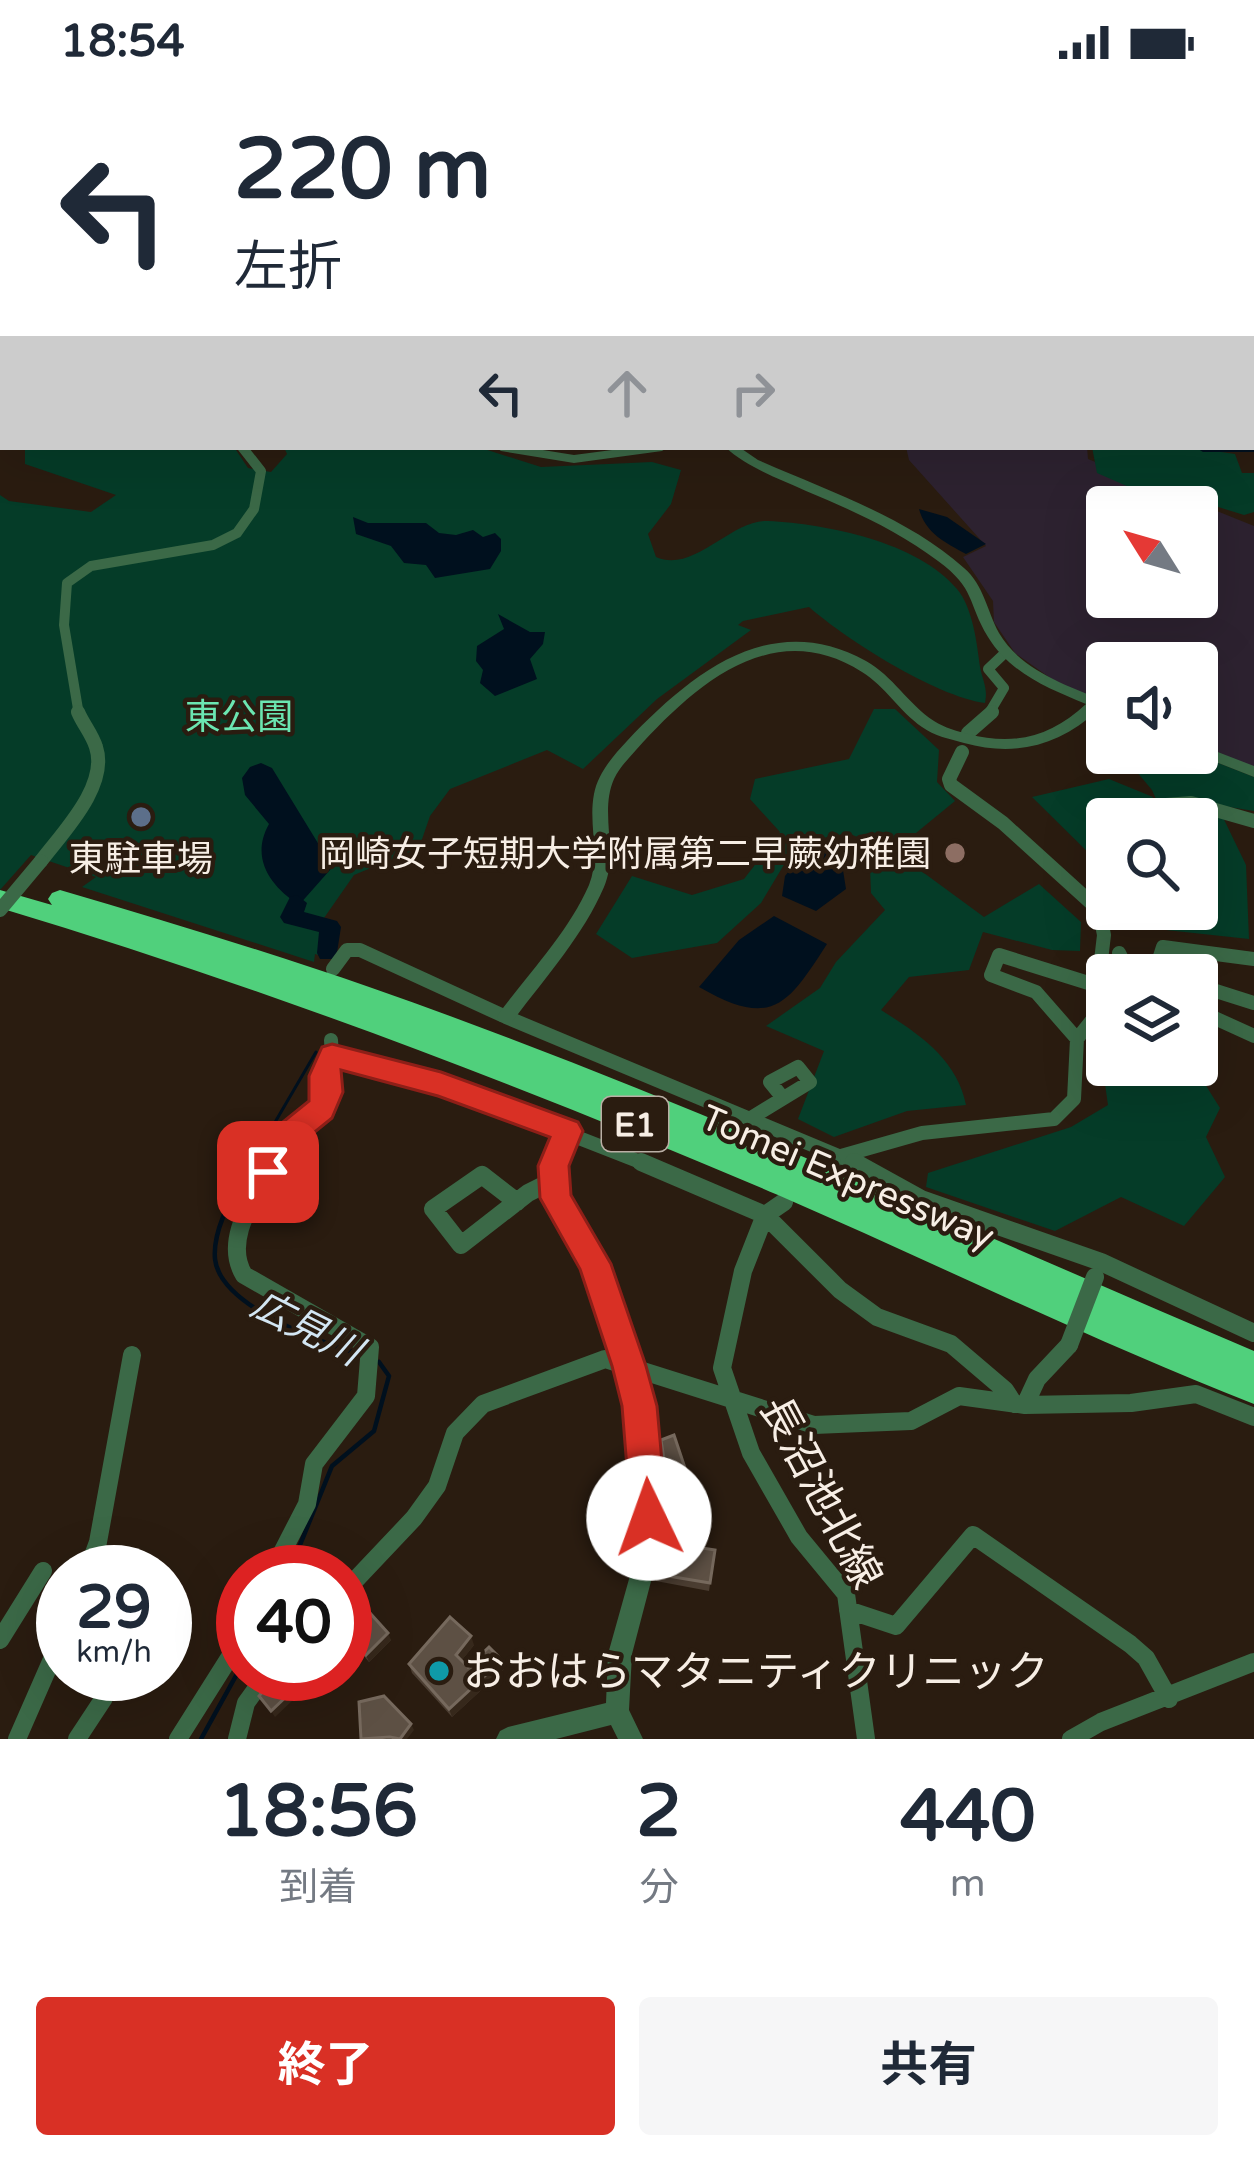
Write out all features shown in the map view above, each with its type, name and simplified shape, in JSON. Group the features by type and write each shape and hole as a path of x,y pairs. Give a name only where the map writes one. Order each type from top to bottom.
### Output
{"highway":[{"name":"Tomei Expressway","path":"0,882 225,949 476,1040 1254,1366"},
{"name":"Tomei Expressway","path":"0,899 214,964 464,1055 1254,1390"}],"street":[{"path":"0,910 41,861 88,790 98,759 66,678 68,628 60,596 64,585 100,563 211,547 244,526 256,504 261,472 244,450"},
{"path":"511,450 574,459 640,450"},
{"path":"537,450 566,454 605,450"},
{"path":"735,450 927,547 963,573 980,595 991,631 1006,652 1086,699"},
{"path":"506,1017 582,909 601,873 599,790 610,769 694,688 730,662 766,650 827,650 874,673 939,730 999,746 1039,744 1086,718"},
{"path":"968,733 997,707 1004,688 988,669 1006,652"},
{"path":"962,752 949,779 951,785 1086,894"},
{"path":"1218,757 1254,772"},
{"path":"1218,810 1254,820"},
{"path":"1106,930 1106,954"},
{"path":"1108,946 1114,954"},
{"path":"1161,954 1163,947 1216,954"},
{"path":"333,969 347,950 360,950 603,1066 751,1118 843,1156 921,1199 1254,1334"},
{"path":"1218,954 1254,959"},
{"path":"1077,1039 1036,992 991,975 1000,955 1086,982"},
{"path":"1218,992 1254,1003"},
{"path":"1218,1020 1254,1036"},
{"path":"827,1170 834,1158 922,1133 1054,1119 1074,1099 1077,1039 1086,1028"},
{"path":"286,1545 308,1504 314,1464 366,1396 370,1347 244,1275 236,1262 236,1238 284,1139 321,1109 328,1092 324,1076 332,1048 570,1124 765,1214 840,1290 877,1317 951,1344 1020,1404"},
{"path":"751,1118 783,1098"},
{"path":"570,1124 557,1149 555,1198 595,1264 629,1366 640,1406 650,1489 649,1547 620,1654 617,1712 631,1739"},
{"path":"518,1202 482,1174 433,1209 461,1245 480,1236 518,1202 531,1188 554,1180"},
{"path":"765,1214 784,1202"},
{"name":"長沼池北線","path":"765,1214 743,1271 722,1369 751,1453 799,1537 846,1594 866,1739"},
{"path":"1020,1404 1070,1345 1098,1269"},
{"path":"97,1545 132,1355"},
{"path":"372,1562 437,1486 454,1433 483,1404 605,1359 814,1426 911,1421 959,1396 1020,1404 1131,1403 1196,1394 1254,1417"},
{"path":"848,1610 896,1626 973,1535 1130,1643 1145,1658 1169,1699"},
{"path":"0,1640 36,1582"},
{"path":"1071,1739 1101,1722 1254,1662"},
{"path":"178,1739 216,1679"},
{"path":"17,1739 36,1696"},
{"path":"77,1739 102,1701"},
{"path":"237,1739 238,1718 246,1701"},
{"path":"508,1739 617,1712"}],"shaded area":[{"path":"907,450 1087,450 1088,459 1155,486 1086,486 1086,618 1218,618 1218,511 1254,526 1254,770 1218,754 1218,642 1086,642 1086,696 1056,682 1015,653 994,622 993,601 963,557 986,546 909,460"}],"green space":[{"name":"東公園","path":"25,450 236,450 248,468 271,472 287,454 285,450 487,450 541,467 652,462 681,470 671,504 648,534 656,557 684,558 740,528 768,521 870,538 940,573 957,589 971,616 985,703 942,690 892,665 809,607 743,621 738,625 751,630 657,699 583,769 547,750 450,789 430,816 419,848 354,875 324,918 330,959 315,954 314,962 82,887 96,877 31,855 0,890 0,495 9,501 91,512 116,495 25,464"},
{"path":"1093,450 1235,454 1242,473 1254,473 1254,512 1244,515 1218,507 1218,486 1127,486 1097,473"},
{"path":"874,709 895,709 939,750 937,782 955,801 894,851 984,917 1039,884 1081,922 1080,951 1052,950 983,932 969,970 909,977 881,1010 922,1038 945,1061 966,1105 907,1111 834,1137 798,1119 824,1051 766,1026 820,988 836,962 885,910 871,893 869,842 848,833 797,843 761,903 717,943 632,958 596,934 632,876 692,895 744,879 780,832 750,799 755,779 849,759"},
{"path":"1218,763 1254,777 1254,811 1218,805 1218,798 1156,798 1139,774 1218,774"},
{"path":"1109,779 1153,797 1086,798 1086,850 1032,797"},
{"path":"1218,807 1246,865 1249,939 1166,930 1218,930"},
{"path":"1105,1086 1206,1086 1220,1108 1206,1137 1225,1177 1184,1226 1121,1197 1055,1231 926,1187 928,1173 1071,1127 1108,1105"}],"water":[{"path":"919,509 947,517 986,544 966,554 931,531"},
{"path":"353,517 368,523 426,523 439,533 456,535 473,530 483,537 495,533 501,539 501,551 490,569 435,578 426,565 404,563 391,546 356,534"},
{"path":"498,614 530,632 545,632 543,644 530,659 537,679 495,696 480,683 483,670 476,661 477,646 504,629"},
{"path":"261,763 272,768 324,853 336,851 337,862 299,905 279,889 262,860 269,824 245,795 242,778 250,767"},
{"path":"809,846 840,851 846,889 816,911 782,896 785,876"},
{"path":"774,916 827,944 788,996 775,1005 744,1007 699,987 739,940"}],"building":[{"path":"674,1435 695,1498 670,1497 661,1440"},
{"path":"664,1542 715,1550 710,1583 656,1574"},
{"path":"372,1615 388,1633 372,1649"},
{"name":"おおはらマタニティクリニック","path":"450,1617 471,1636 456,1655 468,1667 489,1647 502,1660 449,1709 409,1664"},
{"path":"384,1696 411,1724 400,1739 361,1739 359,1702"},
{"path":"263,1701 282,1701 271,1711"}],"waterway":[{"name":"広見川","path":"297,903 291,917 330,927 328,953"},
{"name":"広見川","path":"250,1165 316,1052"},
{"name":"広見川","path":"251,1162 217,1234 215,1259 221,1276 252,1307 274,1320 359,1354"},
{"path":"300,1545 332,1466 374,1431 389,1376 379,1362"},
{"path":"201,1739 222,1701"}],"place":[{"name":"東駐車場","path":"141,817"},
{"name":"岡崎女子短期大学附属第二早蕨幼稚園","path":"955,853"},
{"name":"おおはらマタニティクリニック","path":"439,1671"}],"route":[{"path":"268,1172 284,1139 321,1109 328,1092 324,1076 332,1056 441,1084 568,1131 553,1166 555,1198 595,1264 629,1366 640,1406 649,1518"}]}
